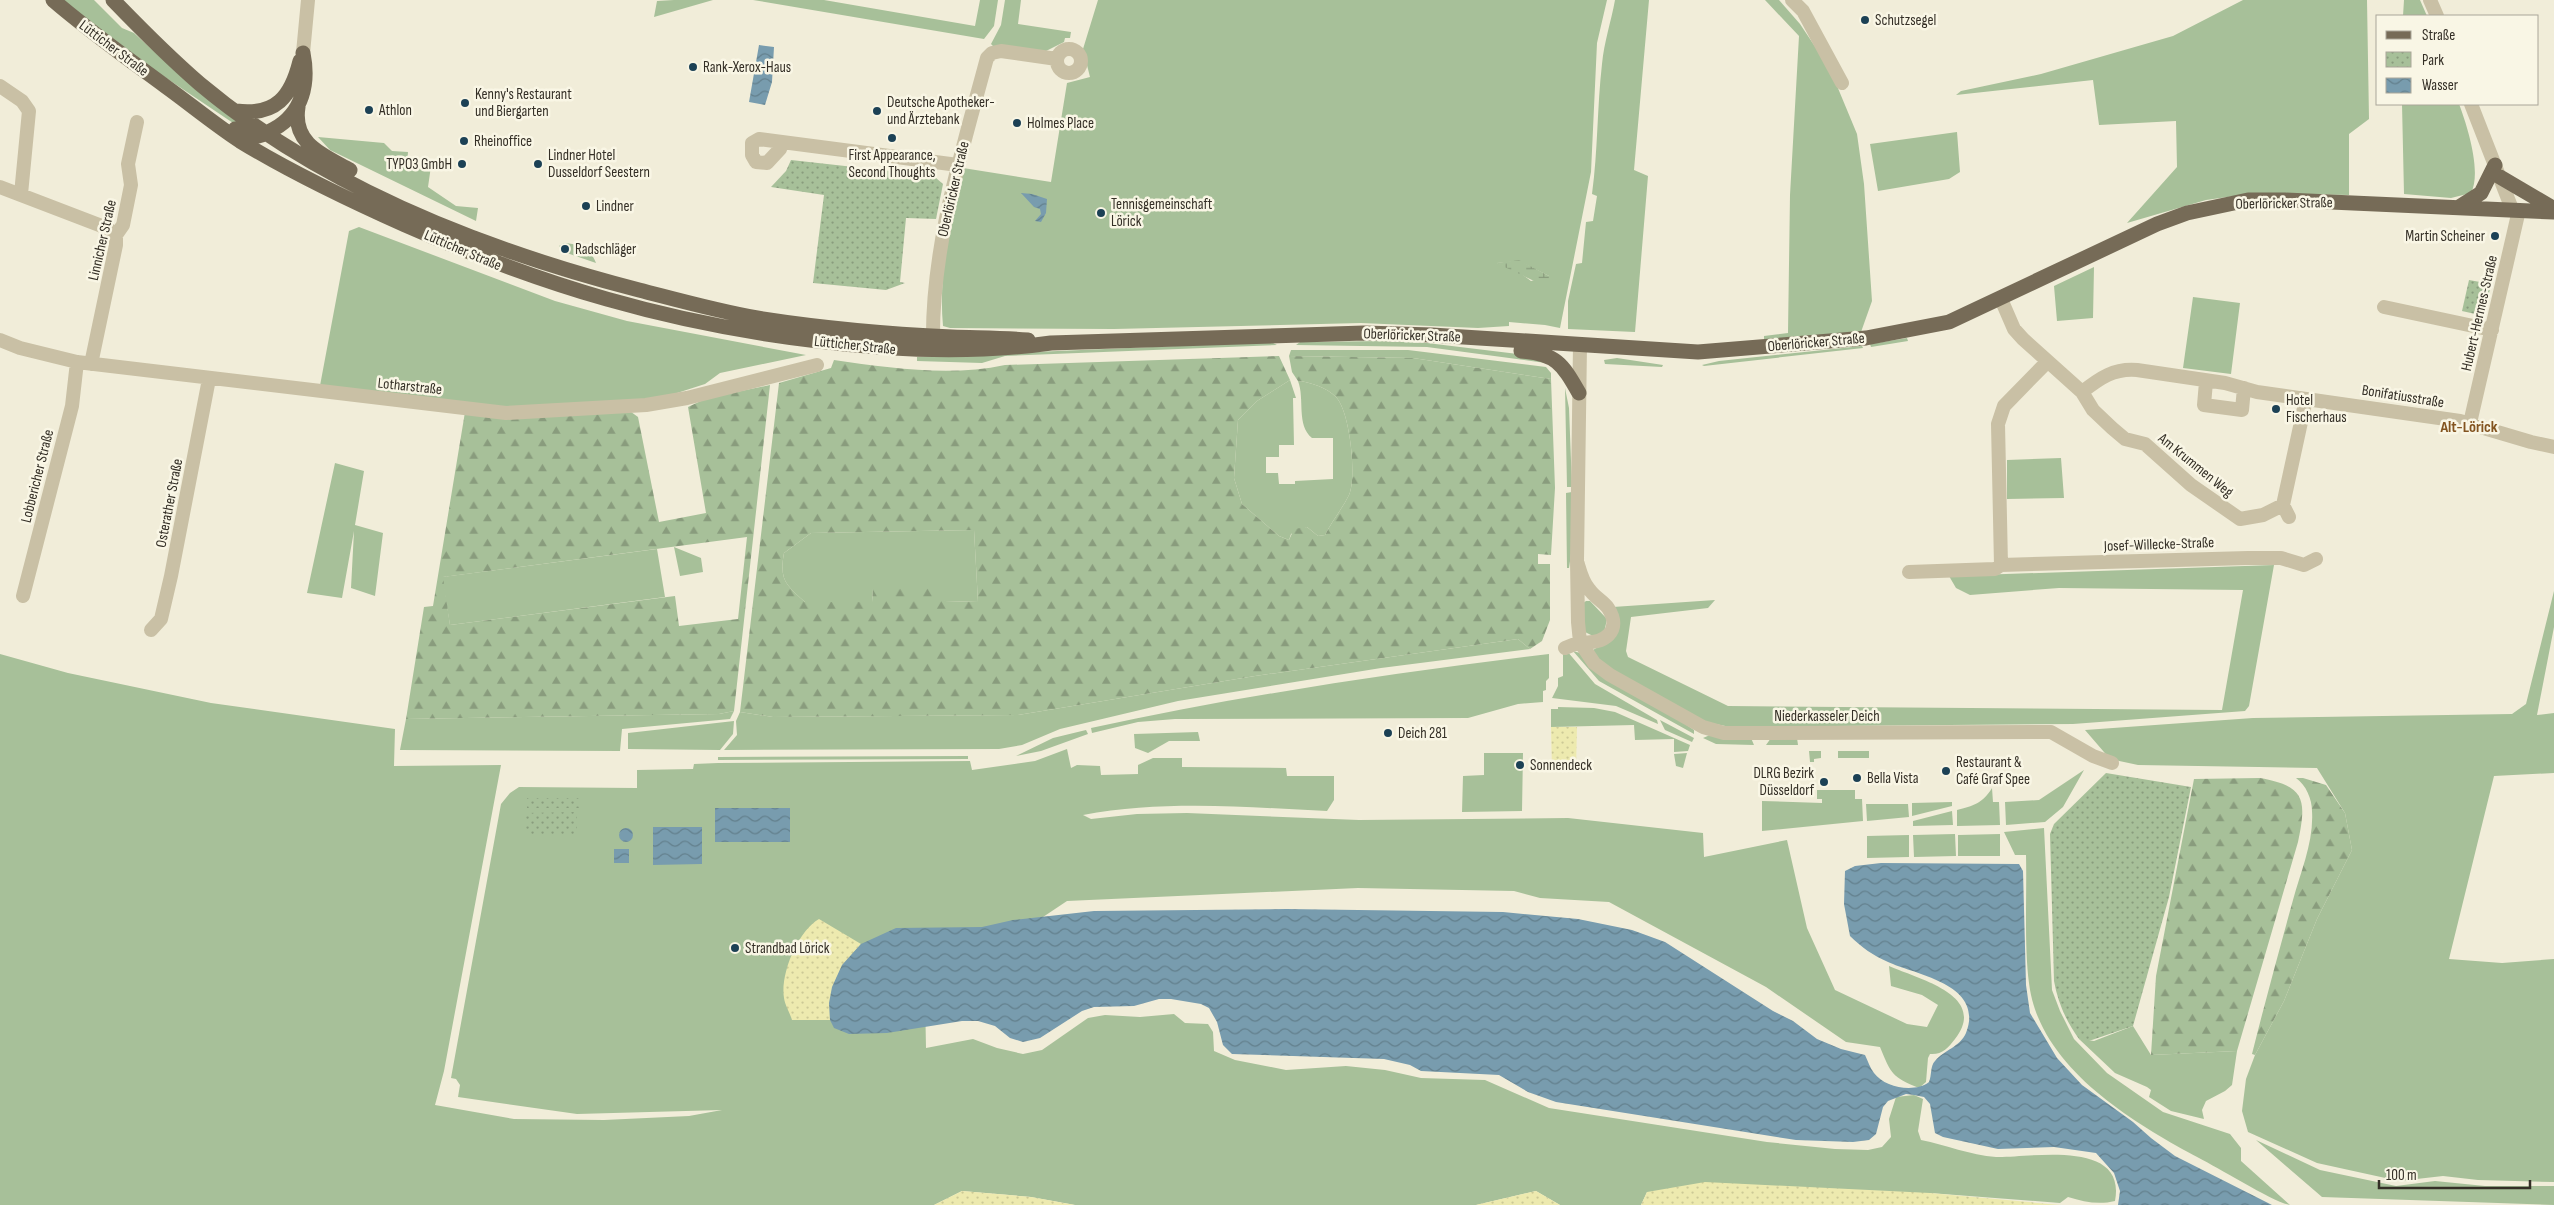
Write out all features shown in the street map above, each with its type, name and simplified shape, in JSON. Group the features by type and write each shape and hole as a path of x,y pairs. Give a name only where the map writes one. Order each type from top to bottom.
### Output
{"main road":[{"name":"Lütticher Straße","path":"53,0 226,131 278,162 361,205 479,258 555,285 658,314 758,334 875,348 933,351"},
{"name":"Lütticher Straße","path":"113,0 200,84 235,110 323,167 422,217 561,269 708,308 820,326 933,336"},
{"path":"235,110 257,111 278,103 294,83 303,53"},
{"path":"303,53 306,81 298,107 297,122 299,133 309,146 370,182 438,214 453,229"},
{"path":"226,131 237,128 252,136 268,133 282,125 298,107"},
{"path":"2459,207 2481,193 2497,171 2532,198 2554,210"},
{"name":"Oberlöricker Straße","path":"933,351 1009,349 1052,343 1364,333 1698,352 1866,338 1949,322 2157,224 2214,206 2248,200 2285,200 2554,210"},
{"name":"Oberlöricker Straße","path":"933,336 1008,338 1052,343"},
{"path":"1478,338 1490,348 1548,355 1566,370 1579,393"}],"street":[{"path":"303,53 308,0"},
{"path":"1792,0 1802,12 1842,83"},
{"path":"2430,0 2437,15"},
{"name":"Oberlöricker Straße","path":"933,351 941,240 958,165 988,58 990,54 1001,51 1057,59"},
{"path":"0,86 22,101 29,111 21,194"},
{"path":"2471,105 2497,171 2516,209"},
{"name":"Linnicher Straße","path":"84,363 116,245 116,235 123,225 130,185 128,164 137,122"},
{"path":"782,142 958,165"},
{"path":"0,186 107,228 116,235"},
{"name":"Hubert-Hermes-Straße","path":"2470,423 2492,330 2516,209"},
{"name":"Am Krummen Weg","path":"2001,299 2014,329 2047,362 2082,392 2093,410 2112,428 2125,439 2145,444 2191,485 2240,518 2250,519 2286,511 2306,398"},
{"path":"2384,306 2492,330"},
{"name":"Lotharstraße","path":"0,340 20,348 84,363 506,413 639,406 688,398 817,364"},
{"path":"1580,345 1576,561 1580,642"},
{"path":"2001,564 1998,424 2004,406 2047,362"},
{"name":"Lobbericher Straße","path":"23,596 84,363"},
{"name":"Bonifatiusstraße","path":"2082,392 2112,372 2124,369 2206,382 2225,383 2244,388 2470,423 2531,442 2554,446"},
{"name":"Osterather Straße","path":"151,630 161,619 209,378"},
{"path":"2206,382 2204,405 2242,410 2244,388"},
{"name":"Josef-Willecke-Straße","path":"1909,572 1995,569 2001,564 2248,558 2281,558 2304,565 2316,559"},
{"path":"1566,648 1580,642 1603,640 1612,634 1615,627 1607,606 1590,591 1582,580 1576,561"},
{"name":"Niederkasseler Deich","path":"1580,642 1594,663 1610,675 1709,730 1746,733 2051,732 2093,756 2112,763"}],"green space":[{"path":"61,0 94,0 122,28 134,33 195,89 241,125 239,127 129,53"},
{"path":"713,0 654,17 657,1"},
{"path":"753,0 824,0 975,26 980,0 998,0 994,26 984,39"},
{"path":"1005,0 1021,0 1018,24 1071,32 1070,38 1065,38 1064,42 1042,53 994,47 991,44 1001,25"},
{"path":"1098,0 1607,0 1597,43 1591,172 1560,328 1509,322 1509,326 1478,328 1361,323 1114,329 950,328 943,326 942,286 944,266 950,227 963,168 1051,182 1067,83 1090,77 1083,49","holes":["1519,261 1549,276 1531,281 1519,272 1497,263"]},
{"path":"1615,0 1649,0 1634,170 1648,176 1635,332 1568,329 1568,301 1576,264 1582,263 1586,222 1593,221 1597,196 1592,194 1600,80 1604,48"},
{"path":"1765,0 1779,0 1800,24 1830,69 1857,134 1864,184 1872,301 1861,332 1764,341 1764,336 1788,333 1790,195 1799,36"},
{"path":"2243,0 2367,0 2369,119 2349,134 2349,195 2256,193 2206,200 2127,223 2177,167 2176,121 2099,125 2093,80 1956,95 1961,91 2041,74 2173,36"},
{"path":"2404,0 2420,0 2427,15 2403,15"},
{"path":"2402,105 2459,105 2466,124 2474,161 2474,184 2471,193 2451,198 2404,194"},
{"path":"1957,132 1960,172 1949,179 1878,191 1870,144"},
{"path":"318,137 384,143 392,151 408,152 407,165 431,166 428,187 456,206 478,208 476,221 330,150"},
{"path":"791,160 926,175 936,178 943,184 936,219 906,218 900,282 905,283 886,290 813,283 824,195 771,187 786,171"},
{"path":"359,227 555,301 627,321 806,355 720,373 705,384 646,403 552,411 319,391 349,231"},
{"path":"564,243 584,247 596,263 564,252 559,246"},
{"path":"1519,260 1549,276 1551,282 1547,287 1496,263"},
{"path":"2094,267 2093,318 2057,321 2054,286"},
{"path":"2469,280 2491,284 2484,316 2462,311"},
{"path":"2193,297 2240,303 2231,374 2183,368"},
{"path":"1907,338 1908,341 1871,347 1870,344"},
{"path":"1387,341 1427,343 1535,356 1553,364 1427,347 1296,345 1300,342"},
{"path":"1271,342 1277,345 1005,356 982,363 917,361 917,357"},
{"path":"1862,346 1863,348 1702,365 1719,361"},
{"path":"1291,350 1408,350 1546,367 1551,373 1551,379 1413,358 1289,356"},
{"path":"1279,356 1290,380 1257,401 1238,420 1234,478 1242,504 1279,536 1289,540 1294,529 1307,527 1318,536 1325,535 1349,495 1352,460 1348,430 1341,405 1336,397 1323,388 1298,381 1292,372 1289,356 1413,358 1551,379 1555,488 1551,555 1538,554 1538,564 1550,564 1550,620 1542,641 1530,649 1518,639 1255,676 1018,715 773,717 740,712 779,383 831,368 834,360 941,371 984,369 1005,365","holes":["974,530 978,602 945,601 938,587 873,589 872,602 805,602 793,591 783,576 784,553 811,533"]},
{"path":"1617,358 1663,365 1662,367 1605,364 1604,360"},
{"path":"1290,380 1296,398 1293,398 1294,445 1279,445 1279,457 1266,457 1266,473 1278,473 1279,484 1295,484 1295,481 1333,479 1333,438 1312,438 1307,433 1302,419 1298,381 1323,388 1336,397 1341,405 1351,445 1352,474 1349,495 1325,535 1318,536 1307,527 1291,534 1289,540 1279,536 1242,504 1234,478 1238,420 1257,401"},
{"path":"770,385 734,711 719,714 406,719 424,607 433,606 465,412 627,409 638,417 659,522 706,513 688,407 707,398","holes":["747,537 738,619 679,626 675,596 450,625 443,577"]},
{"path":"1565,388 1569,408 1572,487 1567,487"},
{"path":"2061,458 2064,498 2007,499 2007,460"},
{"path":"335,463 364,471 355,525 383,533 375,596 351,588 354,531 342,598 307,593"},
{"path":"1572,492 1571,554 1569,568 1567,568 1566,493"},
{"path":"974,530 978,602 945,601 873,589 872,602 805,602 793,591 783,576 784,553 811,533"},
{"path":"674,547 701,558 703,572 680,576"},
{"path":"657,549 665,597 450,625 442,577"},
{"path":"2274,565 2249,706 2245,711 2073,724 1730,727 1706,722 1606,667 1591,652 1613,639 1613,607 1715,600 1708,608 1631,617 1626,651 1628,657 1728,706 2222,710 2243,590 2059,588 1970,595 1956,588 1949,576"},
{"path":"2554,591 2554,627 2537,715 2554,713 2554,773 2494,776 2449,959 2502,963 2554,959 2554,1182 2478,1180 2443,1176 2399,1181 2317,1163 2248,1132 2242,1111 2246,1079 2255,1055 2284,1001 2317,919 2352,850 2345,813 2317,768 2138,765 2110,759 2085,730 2253,718 2512,714 2526,704"},
{"path":"1590,601 1607,619 1604,633 1593,636 1585,632 1582,604"},
{"path":"1518,639 1530,649 1381,668 1178,701 1060,729 1022,745 999,749 724,750 737,735 736,721 740,712 773,717 1018,715 1255,676"},
{"path":"1567,651 1595,684 1657,720 1658,724 1616,706 1552,698 1558,686 1558,678 1563,676 1563,652"},
{"path":"1573,651 1580,653 1694,730 1694,734 1599,681"},
{"path":"0,654 68,673 211,703 395,729 394,766 501,765 444,1071 435,1105 514,1119 604,1120 689,1116 722,1110 577,1114 458,1097 460,1085 456,1079 451,1078 501,804 510,793 519,787 637,788 637,770 693,769 694,764 718,763 970,761 972,770 1035,761 1067,749 1071,768 1077,765 1100,766 1101,775 1138,774 1138,765 1153,758 1182,758 1182,767 1286,768 1287,776 1334,776 1334,800 1327,811 1205,806 1143,807 1083,815 1091,819 1137,814 1187,813 1359,820 1568,818 1703,833 1704,857 1787,840 1807,928 1835,990 1907,1024 1927,1027 1938,1005 1922,995 1891,986 1889,966 1932,983 1946,991 1957,1000 1963,1011 1963,1024 1955,1039 1947,1048 1941,1052 1930,1054 1926,1082 1919,1088 1893,1074 1880,1047 1846,1042 1766,987 1609,902 1540,898 1514,891 1358,888 1067,901 925,996 926,1048 973,1039 997,1048 1023,1054 1042,1050 1088,1018 1105,1015 1140,1017 1174,1014 1185,1023 1208,1024 1213,1032 1214,1051 1235,1060 1286,1070 1346,1066 1385,1070 1421,1078 1485,1080 1549,1108 1767,1142 1835,1149 1868,1150 1882,1147 1891,1137 1889,1119 1896,1097 1914,1095 1923,1099 1918,1131 1921,1140 1986,1156 2052,1155 2073,1156 2092,1160 2106,1168 2115,1181 2115,1201 2103,1203 2068,1197 2060,1203 1930,1193 1647,1192 1641,1205 1560,1205 1536,1191 1476,1205 1075,1205 1031,1197 962,1191 934,1205 0,1205"},
{"path":"1549,654 1549,678 1546,681 1546,690 1543,691 1543,702 1518,704 1468,718 1175,719 1138,722 1092,733 1091,728 1262,695"},
{"path":"1558,707 1594,708 1615,712 1690,745 1688,751 1674,752 1674,739 1635,740 1634,725 1551,727 1551,709 1558,709"},
{"path":"734,711 730,719 622,729 620,751 400,750 406,719 719,714"},
{"path":"1660,720 1694,738 1692,742 1665,730"},
{"path":"734,721 733,734 720,750 628,749 628,733"},
{"path":"1086,730 1088,734 1041,751 1016,756 1053,738"},
{"path":"1198,732 1200,741 1169,741 1148,753 1135,748 1134,734"},
{"path":"1710,735 1751,738 1754,745 1716,744 1703,738"},
{"path":"1771,738 1797,738 1798,745 1766,745"},
{"path":"1809,751 1821,751 1821,758 1810,762"},
{"path":"1838,751 1869,751 1869,758 1838,758"},
{"path":"1484,753 1523,753 1522,811 1462,812 1463,776 1484,775"},
{"path":"1687,753 1683,768 1676,766 1674,754"},
{"path":"968,756 968,759 718,760 718,757"},
{"path":"2084,770 2063,807 2045,822 2006,825 2005,802 2039,800"},
{"path":"2106,773 2191,787 2169,897 2133,1026 2086,1042 2079,1039 2066,1019 2054,981 2050,834 2054,824"},
{"path":"2260,778 2275,781 2294,790 2302,805 2301,827 2237,1051 2151,1055 2156,976 2194,779"},
{"path":"2296,778 2303,778 2326,785 2345,813 2352,850 2317,919 2284,1001 2255,1055 2252,1054 2311,833 2311,802 2305,788"},
{"path":"1992,788 1993,802 1999,802 2000,825 1957,826 1957,810 1977,803"},
{"path":"1817,790 1855,790 1855,799 1862,799 1863,821 1762,831 1762,801 1822,803 1822,799 1817,799"},
{"path":"527,798 580,798 580,808 527,808"},
{"path":"1952,802 1952,806 1912,816 1912,803"},
{"path":"1866,804 1908,804 1909,817 1867,821"},
{"path":"1952,811 1953,825 1913,826 1913,821"},
{"path":"577,812 577,836 524,836 524,813"},
{"path":"2044,828 2052,990 2074,1039 2107,1073 2163,1112 2230,1134 2241,1148 2241,1161 2290,1205 2259,1192 2173,1144 2118,1109 2070,1066 2050,1041 2036,1013 2027,968 2026,855 2015,855 2004,832"},
{"path":"1955,834 1956,856 1914,857 1913,835"},
{"path":"2000,834 2000,856 1958,856 1958,835"},
{"path":"1909,835 1909,857 1867,858 1867,836"},
{"path":"2133,1026 2151,1055 2237,1051 2232,1085 2206,1101 2202,1110 2204,1119 2171,1111 2149,1097 2151,1090 2115,1073 2079,1039 2094,1041"},
{"path":"2256,1140 2320,1170 2396,1186 2435,1181 2485,1186 2554,1186 2554,1205 2322,1197"}],"sand":[{"path":"1551,727 1577,727 1576,768 1552,769"},
{"path":"819,919 861,944 846,962 836,979 831,997 830,1020 792,1020 784,998 785,977 792,954 798,943 811,925"},
{"path":"1705,1182 1930,1193 2060,1205 1641,1205 1647,1192"},
{"path":"962,1191 1031,1197 1075,1205 934,1205"},
{"path":"1536,1191 1560,1205 1476,1205"}],"water":[{"path":"759,45 774,47 772,82 765,105 749,102"},
{"path":"1021,193 1047,199 1046,213 1041,222 1035,221 1041,214 1040,209 1034,207"},
{"path":"715,808 790,808 790,842 715,842"},
{"path":"653,827 702,827 702,864 653,865"},
{"path":"626,828 631,830 633,835 631,840 626,842 621,840 619,835 621,830"},
{"path":"614,849 629,849 629,863 614,863"},
{"path":"1881,863 2019,864 2023,871 2026,985 2030,1013 2057,1058 2082,1085 2133,1122 2175,1156 2272,1205 2118,1205 2120,1191 2114,1173 2096,1153 2054,1147 1998,1149 1943,1137 1935,1133 1930,1104 1924,1097 1914,1095 1906,1094 1888,1101 1883,1107 1876,1134 1869,1140 1853,1142 1796,1140 1556,1102 1528,1092 1499,1075 1421,1071 1410,1065 1384,1059 1232,1054 1223,1045 1217,1022 1209,1008 1201,1004 1171,999 1159,999 1134,1006 1094,1007 1082,1011 1040,1038 1023,1042 1010,1038 995,1026 978,1021 962,1021 887,1033 849,1034 834,1028 830,1020 829,1003 832,987 842,965 861,944 896,928 982,927 1013,920 1094,911 1286,909 1503,912 1578,919 1632,930 1665,942 1773,1011 1793,1021 1817,1039 1841,1049 1865,1055 1874,1073 1885,1082 1900,1087 1916,1087 1929,1082 1932,1065 1935,1061 1963,1038 1966,1033 1969,1016 1966,1003 1957,992 1930,977 1883,960 1868,951 1850,936 1844,904 1845,871 1855,866"}],"place":[{"name":"Schutzsegel","path":"1865,20"},
{"name":"Rank-Xerox-Haus","path":"693,67"},
{"name":"Kenny's Restaurant und Biergarten","path":"465,103"},
{"name":"Athlon","path":"369,110"},
{"name":"Deutsche Apotheker- und Ärztebank","path":"877,111"},
{"name":"Holmes Place","path":"1017,123"},
{"name":"First Appearance, Second Thoughts","path":"892,138"},
{"name":"Rheinoffice","path":"464,141"},
{"name":"TYPO3 GmbH","path":"462,164"},
{"name":"Lindner Hotel Dusseldorf Seestern","path":"538,164"},
{"name":"Lindner","path":"586,206"},
{"name":"Tennisgemeinschaft Lörick","path":"1101,213"},
{"name":"Martin Scheiner","path":"2495,236"},
{"name":"Radschläger","path":"565,249"},
{"name":"Hotel Fischerhaus","path":"2276,409"},
{"name":"Deich 281","path":"1388,733"},
{"name":"Sonnendeck","path":"1520,765"},
{"name":"Restaurant & Café Graf Spee","path":"1946,771"},
{"name":"Bella Vista","path":"1857,778"},
{"name":"DLRG Bezirk Düsseldorf","path":"1824,782"},
{"name":"Strandbad Lörick","path":"735,948"}],"district":[{"name":"Alt-Lörick","path":"2469,426"}]}
